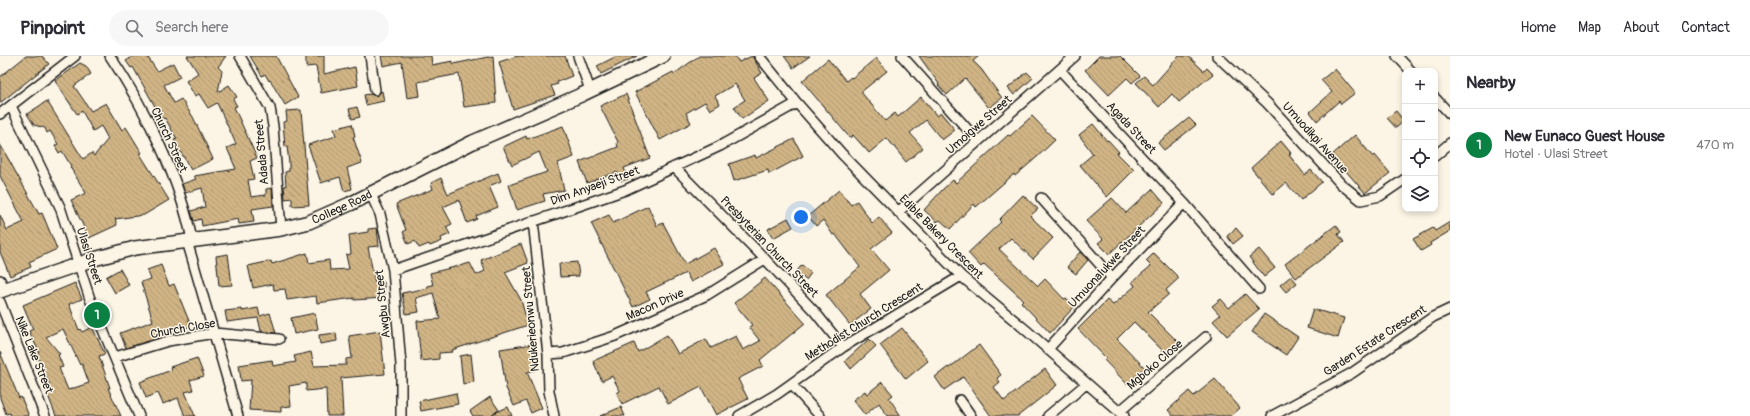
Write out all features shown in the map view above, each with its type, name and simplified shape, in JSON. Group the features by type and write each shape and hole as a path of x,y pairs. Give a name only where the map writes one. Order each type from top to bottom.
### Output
{"main road":[{"name":"College Road","path":"2,287 135,248 281,229 309,222 473,142 663,56"}],"street":[{"path":"0,114 76,56"},
{"name":"Church Street","path":"110,56 134,95 163,153 181,197 190,241 238,416"},
{"name":"Adada Street","path":"240,56 270,108 273,126 281,229"},
{"path":"370,56 375,90"},
{"path":"578,56 590,90"},
{"name":"Edible Bakery Crescent","path":"759,56 797,103 842,154 961,276 1048,349 1121,414"},
{"path":"902,56 978,141"},
{"name":"Umoigwe Street","path":"898,212 1075,56"},
{"name":"Umuodikpi Avenue","path":"1217,56 1267,103 1341,184 1361,200 1380,196 1402,181"},
{"path":"1397,56 1407,68"},
{"name":"Agada Street","path":"1060,70 1184,203 1259,289"},
{"path":"1438,101 1450,114"},
{"name":"Dim Anyaeji Street","path":"393,270 625,190 720,146 797,103"},
{"name":"Ulasi Street","path":"11,106 60,207 90,299 139,416"},
{"path":"1438,153 1450,143"},
{"name":"Presbyterian Church Street","path":"674,167 815,312 843,347"},
{"name":"Awgbu Street","path":"369,194 374,199 380,214 393,270 401,365 401,416"},
{"path":"1041,198 1112,278"},
{"name":"Umuonalukwe Street","path":"1048,349 1112,278 1184,203"},
{"name":"Ndukerieonwu Street","path":"533,221 548,354 549,391 554,416"},
{"name":"Macon Drive","path":"548,354 563,352 629,329 707,295 765,259"},
{"name":"Methodist Church Crescent","path":"739,416 791,384 815,365 843,347 961,276"},
{"name":"Nike Lake Street","path":"0,302 45,416"},
{"name":"Garden Estate Crescent","path":"1272,416 1352,373 1433,317 1450,309"},
{"name":"Church Close","path":"115,357 168,341 214,333 279,339"},
{"name":"Mgboko Close","path":"1121,414 1206,337"},
{"path":"791,384 820,416"},
{"path":"1048,416 1086,384"},
{"path":"960,400 971,416"}],"building":[{"path":"26,56 42,56 49,64 0,103 0,77"},
{"path":"133,56 147,56 157,71 173,63 180,77 164,85 174,103 181,99 193,117 213,159 191,170 174,140 177,139 165,118 162,119 133,67 131,68 126,61"},
{"path":"187,56 226,56 218,67 222,71 218,92 229,85 237,97 233,99 237,106 234,107 257,158 250,161 254,179 248,180 251,197 266,195 266,189 272,188 273,206 252,209 254,222 239,224 238,219 202,226 201,219 194,221 191,211 205,207 202,188 185,193 182,184 196,179 194,176 236,169 227,148 236,144 217,103 208,108 199,94 195,96 186,81 198,73"},
{"path":"250,56 276,56 298,97 285,105 270,80 269,81 265,74 262,76"},
{"path":"306,56 324,56 324,74 355,67 358,86 321,93 316,66 306,67"},
{"path":"381,56 431,56 432,65 453,61 453,64 493,56 496,103 464,107 459,74 418,82 420,96 407,98 402,62 383,66"},
{"path":"518,56 565,56 572,76 557,82 558,84 551,86 555,95 513,109 499,62"},
{"path":"617,56 637,56 601,74 597,66"},
{"path":"699,56 735,56 739,62 752,56 762,73 754,78 769,101 742,119 734,107 745,100 735,84 715,96 720,104 710,110 705,102 686,113 691,123 660,140 635,92 673,72 674,74"},
{"path":"784,56 810,56 793,68"},
{"path":"919,56 979,56 973,61 981,69 1002,98 989,108 965,78 947,95 938,85 939,84"},
{"path":"1099,56 1120,56 1140,76 1132,83 1127,78 1109,95 1085,70"},
{"path":"1179,56 1188,56 1204,71 1207,68 1213,74 1179,102 1172,94 1159,107 1136,83 1144,76 1153,85"},
{"path":"876,58 887,71 861,92 885,121 895,113 898,117 921,97 937,116 941,113 955,130 942,140 926,120 910,133 923,148 906,162 887,138 869,153 853,135 850,138 802,81 828,59 846,81 851,77 852,78"},
{"path":"80,63 86,66 91,74 74,86 91,111 106,103 122,130 126,127 142,153 140,154 169,200 144,215 115,219 117,225 89,238 71,200 86,193 62,151 59,153 55,146 58,144 50,131 47,133 45,128 34,125 27,114 47,101 83,159 92,153 94,156 108,139 101,126 93,131 82,111 77,114 55,81"},
{"path":"1335,69 1355,93 1341,104 1339,101 1317,121 1310,112 1332,92 1321,80"},
{"path":"1027,72 1033,78 1014,95 1008,88"},
{"path":"382,91 384,101 366,105 364,95 370,94 376,96"},
{"path":"626,94 650,158 624,168 628,179 621,181 617,172 587,183 579,162 618,147 618,142 600,106"},
{"path":"357,107 360,117 352,119 349,109"},
{"path":"301,110 309,205 292,206 292,198 285,199 285,172 289,171 289,163 287,146 285,147 283,122 287,121 286,111"},
{"path":"1396,111 1402,118 1402,123 1396,128 1387,118"},
{"path":"1032,116 1055,140 1036,158 1015,176 1014,174 976,207 974,204 950,229 940,220 937,222 924,210 953,180 956,183 1008,135 1010,136"},
{"path":"1189,118 1196,125 1164,150 1158,143"},
{"path":"352,124 355,136 353,137 362,163 347,168 352,189 344,191 340,177 321,183 308,145 336,136 334,129"},
{"path":"1093,124 1107,141 1108,140 1119,152 1117,153 1134,170 1107,197 1080,165 1093,154 1079,135"},
{"path":"563,126 574,157 558,163 564,190 543,194 545,201 517,210 509,185 547,172 539,152 512,165 503,147 526,136 527,139"},
{"path":"1355,135 1373,157 1375,155 1390,173 1365,193 1332,155"},
{"path":"794,139 803,156 769,174 768,170 734,181 729,164 755,155 756,158"},
{"path":"1281,141 1291,153 1289,155 1305,175 1311,170 1322,182 1301,200 1286,183 1273,194 1251,168"},
{"path":"0,144 39,214 42,213 57,249 29,262 31,267 10,276 0,252 0,215 7,230 24,222 0,176"},
{"path":"498,173 501,181 489,186 498,207 476,216 477,219 467,223 459,200 443,207 452,224 446,227 450,234 441,238 442,241 430,246 429,244 419,248 415,241 408,244 403,232 406,230 396,204 433,189 431,183 441,178 448,194"},
{"path":"1152,189 1164,203 1109,254 1098,243 1103,239 1086,221 1112,198 1126,213"},
{"path":"839,190 851,205 857,201 872,223 879,217 892,233 871,249 889,270 860,294 871,309 850,325 826,295 860,267 835,234 833,235 823,220 816,226 808,216"},
{"path":"1023,195 1038,209 1030,216 1053,238 1033,259 1011,238 999,249 1038,286 1045,279 1064,299 1066,298 1075,306 1050,333 1021,302 1023,300 984,264 981,267 968,253 1001,222 999,220"},
{"path":"648,206 657,226 663,223 685,264 714,248 724,264 691,282 686,273 646,292 650,299 633,307 591,223 609,215 613,223"},
{"path":"788,218 793,227 773,238 768,229"},
{"path":"1450,222 1450,231 1430,243 1431,245 1421,251 1413,239 1433,228 1435,231"},
{"path":"1336,225 1341,232 1338,234 1344,242 1296,278 1285,264"},
{"path":"377,228 379,246 368,247 375,283 384,282 384,298 354,300 354,298 317,303 316,296 287,300 285,289 274,290 273,284 253,288 248,266 271,261 272,264 307,253 309,263 329,260 330,270 349,269 346,255 351,254 349,235 368,232 368,229"},
{"path":"1236,228 1243,236 1233,244 1227,236"},
{"path":"521,244 528,263 505,272 521,300 528,325 452,350 453,352 439,353 439,359 421,361 417,321 440,319 433,293 416,298 419,312 406,314 402,293 428,288 427,286 433,285 430,273 470,263 476,275 485,271 481,260"},
{"path":"1259,249 1275,268 1264,277 1249,257"},
{"path":"1080,252 1088,260 1076,274 1067,267"},
{"path":"1154,253 1179,278 1166,290 1169,294 1148,312 1180,344 1167,355 1134,322 1117,339 1145,368 1127,384 1104,360 1106,358 1078,329 1107,300 1113,305 1135,286 1132,282 1151,266 1146,261"},
{"path":"228,254 232,285 219,286 216,256"},
{"path":"577,262 579,276 560,277 559,264"},
{"path":"161,265 169,286 174,284 191,326 170,335 126,348 120,333 153,321 141,282 151,279 147,270"},
{"path":"802,265 811,273 806,280 796,272"},
{"path":"120,269 129,285 115,293 106,277"},
{"path":"1291,276 1297,283 1286,292 1280,285"},
{"path":"765,278 805,323 760,360 763,366 738,379 748,399 716,415 701,387 668,404 659,386 622,404 617,393 620,391 612,376 602,381 593,361 634,343 638,352 667,335 678,354 706,339 711,348 736,336 743,350 760,341 749,327 752,325 734,303"},
{"path":"75,283 82,299 69,304 79,330 80,329 82,332 92,327 105,354 99,356 110,388 108,388 121,416 56,416 45,388 50,386 36,353 39,352 29,331 33,329 23,305","holes":["63,329 80,365 82,364 89,383 68,390 59,368 63,367 58,355 60,354 46,337"]},
{"path":"1245,294 1259,309 1227,336 1213,321 1220,315 1212,306 1221,299 1229,308"},
{"path":"258,308 260,316 270,313 276,333 261,331 258,318 227,322 225,311 242,309 242,311"},
{"path":"1313,309 1344,318 1338,338 1307,328"},
{"path":"315,313 318,329 294,334 291,318"},
{"path":"1264,314 1298,337 1286,355 1252,332"},
{"path":"902,328 928,361 906,379 880,345"},
{"path":"380,331 385,374 341,378 343,416 327,416 326,389 306,391 306,383 289,386 291,406 281,407 281,412 249,410 251,380 241,381 239,365 272,360 273,366 296,362 294,356 311,352 314,366 346,365 346,359 352,358 349,336"},
{"path":"336,333 337,341 320,344 319,335"},
{"path":"869,339 876,346 851,369 845,361"},
{"path":"533,344 536,370 527,372 542,408 531,413 526,401 514,406 506,388 500,349"},
{"path":"979,345 1001,375 997,378 1000,382 994,387 1004,401 1045,369 1057,385 1018,416 991,416 963,377 944,390 935,377"},
{"path":"0,352 19,398 21,397 29,416 11,416 10,413 6,414 0,398"},
{"path":"471,354 474,382 463,384 460,356"},
{"path":"197,358 204,376 190,380 193,390 185,392 195,416 185,416 178,398 163,404 158,393 146,398 140,382 171,370 170,367"},
{"path":"1215,379 1240,408 1231,416 1173,416 1168,410 1189,391 1194,396"},
{"path":"882,382 893,395 889,398 901,416 887,416 879,403 865,415 853,400 865,391 867,394"},
{"path":"456,393 458,404 421,411 419,401"},
{"path":"490,397 499,410 492,414 508,407 512,416 473,416 470,411"},
{"path":"621,407 625,416 600,416"}],"place":[{"name":"New Eunaco Guest House","path":"97,315"}]}
